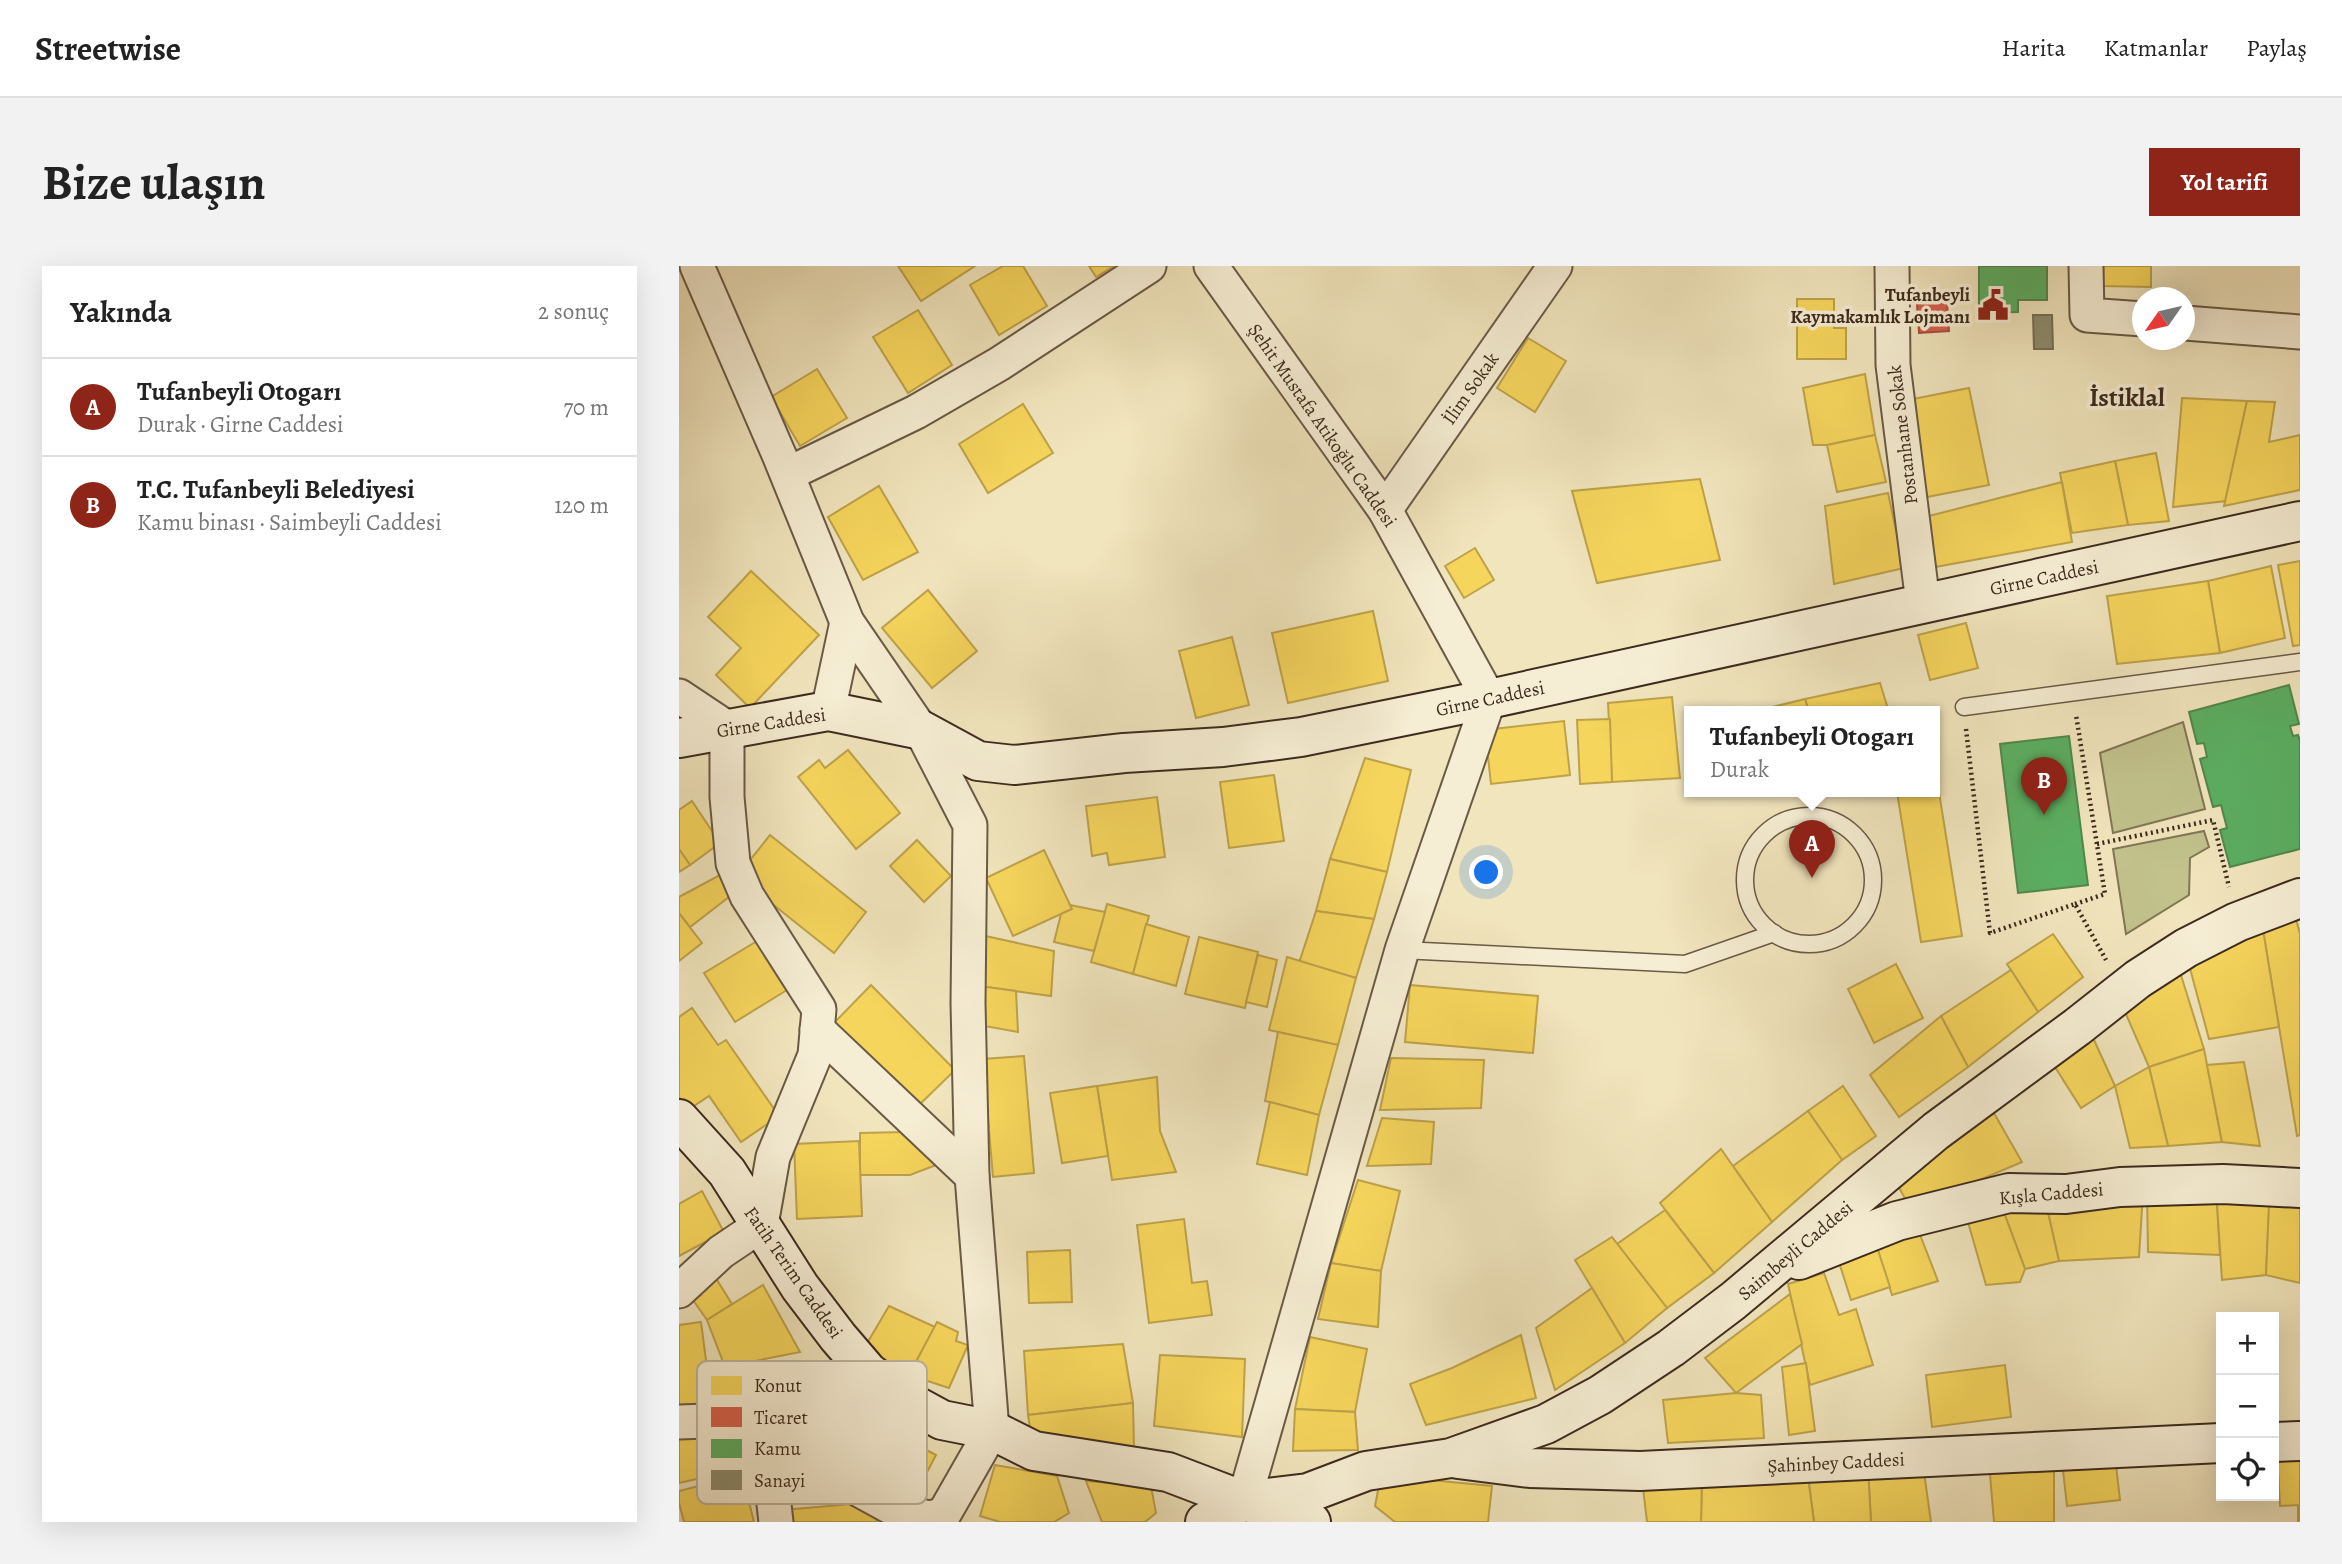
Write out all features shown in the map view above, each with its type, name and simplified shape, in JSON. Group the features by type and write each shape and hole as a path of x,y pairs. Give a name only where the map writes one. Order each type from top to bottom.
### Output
{"street":[{"path":"697,266 788,474 847,622 921,730 970,825 968,1003 972,1177 992,1430 944,1514 930,1518 898,1511 885,1504"},
{"path":"788,474 928,405 999,364 1149,266"},
{"name":"İlim Sokak","path":"1385,510 1555,266"},
{"name":"Postanhane Sokak","path":"1892,266 1893,365 1923,603"},
{"path":"2086,266 2087,315 2132,318"},
{"name":"Şehit Mustafa Atikoğlu Caddesi","path":"1229,274 1385,510 1489,699"},
{"path":"2195,324 2300,332"},
{"name":"Girne Caddesi","path":"679,738 828,711 921,730 978,761 1014,765 1124,753 1223,747 1301,737 1489,699 2300,521"},
{"path":"828,711 847,622"},
{"path":"679,696 727,729 727,797 733,863 747,896 819,1009 814,1055 773,1157 761,1225 721,1252 679,1291"},
{"path":"1205,1522 1244,1501 1402,950 1489,699"},
{"name":"Saimbeyli Caddesi","path":"1244,1501 1308,1493 1366,1471 1451,1458 1546,1424 1600,1395 1671,1348 1772,1271 1936,1131 2123,990 2186,948 2238,922 2300,898"},
{"path":"817,1029 972,1177"},
{"name":"Fatih Terim Caddesi","path":"679,1119 727,1172 800,1287 859,1361"},
{"name":"Kışla Caddesi","path":"1772,1271 1898,1221 2009,1193 2066,1194 2120,1187 2196,1184 2300,1188"},
{"name":"Fatih Terim Caddesi","path":"927,1412 942,1420 992,1430 1034,1451 1168,1472 1244,1501 1311,1522"},
{"path":"679,1422 697,1421"},
{"path":"2279,1441 2300,1441"},
{"name":"Şahinbey Caddesi","path":"1451,1458 1530,1468 1640,1471 2216,1443"},
{"path":"774,1504 776,1522"}],"lane":[{"path":"679,271 691,266"},
{"path":"1964,707 2300,662"},
{"path":"1402,950 1685,964 1774,933 1792,942 1812,944 1832,940 1850,930 1863,915 1871,897 1873,877 1869,857 1859,840 1844,826 1823,817 1801,816 1780,822 1762,836 1750,855 1745,876 1748,898 1758,918 1774,933"}],"path":[{"path":"1964,707 1990,933 2105,894 2072,693"},
{"path":"2097,844 2213,820 2238,922"},
{"path":"2075,904 2123,990"}],"green space":[{"path":"2183,722 2205,809 2113,833 2100,753"},
{"path":"2204,831 2209,847 2190,858 2189,895 2126,934 2113,849"}],"building: Konut":[{"path":"898,266 975,266 921,301"},
{"path":"1003,266 1023,266 1047,306 999,335 970,285"},
{"path":"1089,266 1114,266 1096,277"},
{"path":"2101,266 2151,266 2151,287 2101,286"},
{"path":"1797,299 1834,299 1834,328 1846,328 1846,359 1797,359"},
{"path":"918,310 952,365 908,393 873,337"},
{"path":"1528,338 1566,361 1535,412 1497,388"},
{"path":"817,369 847,418 800,446 771,397"},
{"path":"1865,374 1875,435 1827,445 1813,445 1803,388"},
{"path":"1969,388 1989,485 1927,497 1908,400"},
{"path":"2182,398 2247,401 2226,501 2173,507"},
{"path":"2247,401 2275,402 2269,442 2300,435 2300,490 2224,506"},
{"path":"1023,404 1053,453 988,493 959,444"},
{"path":"1875,435 1886,482 1837,492 1827,445"},
{"path":"2156,453 2169,521 2128,525 2115,461"},
{"path":"2115,461 2128,525 2072,533 2060,473"},
{"path":"1700,479 1720,560 1597,583 1572,491"},
{"path":"2062,482 2072,542 1935,567 1921,518"},
{"path":"879,486 918,552 863,580 828,517"},
{"path":"1888,493 1904,568 1834,584 1825,506"},
{"path":"1475,548 1494,580 1464,598 1445,566"},
{"path":"2300,561 2300,645 2293,646 2278,565"},
{"path":"2271,566 2285,638 2220,653 2208,581"},
{"path":"751,571 819,635 750,708 716,675 741,648 708,617"},
{"path":"2208,581 2220,653 2117,664 2107,596"},
{"path":"928,590 977,651 932,688 882,628"},
{"path":"1373,611 1388,681 1288,703 1272,633"},
{"path":"1966,623 1978,668 1930,680 1918,635"},
{"path":"1232,637 1249,705 1196,718 1179,651"},
{"path":"1880,683 1887,706 1807,706 1805,699"},
{"path":"1672,697 1680,778 1612,782 1608,703"},
{"path":"1805,699 1807,706 1776,706"},
{"path":"1610,719 1612,782 1580,784 1577,720"},
{"path":"1564,721 1570,775 1491,784 1485,730"},
{"path":"848,750 900,813 856,849 798,777 819,760 825,768"},
{"path":"1365,758 1411,770 1387,872 1330,859"},
{"path":"1274,775 1284,841 1229,848 1220,782"},
{"path":"1157,797 1165,857 1109,865 1107,853 1092,856 1086,806"},
{"path":"1898,797 1940,797 1962,936 1921,942"},
{"path":"692,801 720,843 690,865 679,849 679,810"},
{"path":"770,835 866,912 834,953 751,887 743,869"},
{"path":"917,840 951,876 924,902 890,866"},
{"path":"679,849 690,865 679,872"},
{"path":"1044,850 1072,909 1013,936 986,878"},
{"path":"1330,859 1387,872 1374,919 1316,911"},
{"path":"720,875 729,897 690,927 679,913 679,897"},
{"path":"1107,904 1149,916 1133,974 1091,962"},
{"path":"1070,905 1105,912 1094,951 1054,942 1061,914 1072,909"},
{"path":"1316,911 1374,919 1356,978 1299,963"},
{"path":"679,913 702,943 679,961"},
{"path":"2296,919 2300,934 2300,1135 2297,1136 2263,930"},
{"path":"1146,924 1189,937 1176,986 1133,974"},
{"path":"2263,930 2279,1027 2209,1039 2188,961"},
{"path":"2053,934 2083,977 2038,1012 2007,964"},
{"path":"981,935 1054,951 1051,996 979,986"},
{"path":"1199,937 1258,952 1245,1008 1185,994"},
{"path":"757,941 787,990 735,1022 704,973"},
{"path":"1258,955 1277,960 1267,1007 1246,1002"},
{"path":"1287,957 1356,978 1338,1045 1269,1030"},
{"path":"1896,964 1923,1018 1874,1043 1848,989"},
{"path":"2011,970 2038,1012 1968,1067 1941,1016"},
{"path":"2180,972 2204,1049 2149,1067 2122,1005"},
{"path":"871,985 955,1070 915,1109 832,1025"},
{"path":"1410,985 1538,996 1533,1053 1405,1042"},
{"path":"979,986 1016,991 1018,1032 979,1025"},
{"path":"692,1008 718,1045 726,1040 779,1116 741,1142 709,1096 688,1110 679,1097 679,1017"},
{"path":"1941,1016 1968,1067 1899,1117 1870,1075"},
{"path":"2089,1029 2115,1086 2081,1108 2048,1056"},
{"path":"1278,1032 1338,1045 1319,1115 1265,1101"},
{"path":"2204,1049 2222,1142 2168,1146 2149,1067"},
{"path":"1024,1056 1034,1173 993,1177 983,1059"},
{"path":"1391,1058 1484,1060 1481,1108 1380,1110"},
{"path":"2244,1062 2260,1146 2222,1142 2207,1065"},
{"path":"2149,1067 2168,1146 2130,1148 2115,1086"},
{"path":"1157,1077 1160,1131 1176,1172 1112,1180 1097,1086"},
{"path":"1097,1086 1108,1156 1062,1163 1050,1093"},
{"path":"1843,1086 1876,1136 1842,1160 1808,1111"},
{"path":"1270,1102 1319,1115 1307,1175 1257,1164"},
{"path":"1991,1108 2022,1162 1911,1209 1893,1177"},
{"path":"1808,1111 1842,1160 1772,1222 1733,1166"},
{"path":"1382,1118 1434,1122 1431,1164 1367,1166"},
{"path":"906,1132 936,1165 910,1175 860,1175 860,1133"},
{"path":"859,1141 862,1216 797,1219 794,1144"},
{"path":"1721,1149 1772,1222 1714,1273 1660,1203"},
{"path":"1358,1180 1400,1191 1381,1271 1331,1263"},
{"path":"2216,1188 2220,1255 2148,1252 2147,1194"},
{"path":"2216,1188 2270,1189 2266,1275 2222,1280"},
{"path":"702,1191 724,1232 679,1256 679,1204"},
{"path":"2143,1192 2139,1257 2059,1261 2046,1204"},
{"path":"2046,1204 2059,1261 2025,1269 2003,1210"},
{"path":"2269,1204 2300,1206 2300,1283 2266,1275"},
{"path":"1665,1210 1714,1273 1667,1308 1617,1244"},
{"path":"2003,1210 2025,1269 2020,1282 1986,1285 1966,1215"},
{"path":"1184,1219 1192,1283 1207,1281 1212,1315 1149,1323 1137,1225"},
{"path":"1917,1227 1938,1281 1892,1295 1875,1241"},
{"path":"1612,1237 1667,1308 1625,1343 1575,1260"},
{"path":"1875,1241 1890,1287 1851,1300 1837,1256"},
{"path":"1070,1250 1072,1302 1029,1303 1027,1252"},
{"path":"1331,1263 1381,1271 1378,1327 1318,1319"},
{"path":"712,1272 732,1304 707,1320 693,1300 701,1295 694,1284"},
{"path":"1824,1273 1839,1315 1856,1309 1873,1365 1810,1385 1788,1284"},
{"path":"763,1285 800,1352 755,1361 723,1361 707,1320"},
{"path":"1592,1288 1625,1343 1555,1390 1536,1328"},
{"path":"1790,1294 1802,1344 1736,1393 1705,1358"},
{"path":"889,1306 935,1327 917,1361 883,1361 863,1350"},
{"path":"701,1322 706,1361 697,1361 697,1408 679,1411 679,1325"},
{"path":"937,1322 958,1332 956,1341 968,1345 949,1388 927,1381 927,1361 916,1361"},
{"path":"1521,1335 1536,1398 1426,1425 1410,1384 1452,1368"},
{"path":"1310,1337 1367,1349 1355,1412 1295,1409"},
{"path":"1123,1344 1133,1403 1028,1415 1024,1351"},
{"path":"1160,1355 1245,1359 1242,1437 1154,1426"},
{"path":"1806,1363 1815,1431 1789,1435 1782,1367"},
{"path":"2005,1365 2011,1417 1932,1427 1926,1375"},
{"path":"1736,1393 1761,1395 1764,1438 1668,1443 1663,1400"},
{"path":"1133,1403 1134,1449 1032,1441 1028,1415"},
{"path":"1295,1409 1355,1412 1358,1450 1293,1451"},
{"path":"697,1430 697,1479 679,1483 679,1435"},
{"path":"927,1450 936,1455 927,1472"},
{"path":"2300,1451 2298,1521 2298,1505 2280,1506 2279,1452"},
{"path":"2115,1457 2120,1500 2067,1506 2062,1462"},
{"path":"2054,1460 2054,1522 1994,1522 1989,1462"},
{"path":"995,1465 1057,1476 1069,1513 1054,1522 1000,1522 980,1516"},
{"path":"1923,1465 1931,1522 1871,1522 1868,1468"},
{"path":"1868,1468 1871,1522 1814,1522 1807,1469"},
{"path":"1807,1469 1814,1522 1701,1522 1702,1475"},
{"path":"1702,1475 1701,1522 1647,1522 1642,1479"},
{"path":"1389,1476 1492,1486 1488,1522 1395,1522 1375,1506 1380,1480"},
{"path":"1086,1481 1151,1486 1156,1513 1145,1522 1102,1522"},
{"path":"697,1486 697,1504 749,1504 754,1522 684,1522 679,1491"},
{"path":"875,1504 877,1522 784,1522 783,1510"}],"building: Ticaret":[{"path":"1947,302 1949,331 1919,333 1917,304"}],"building: Kamu":[{"name":"Tufanbeyli Kaymakamlık Lojmanı","path":"1979,266 2047,266 2047,300 2018,300 2018,312 1979,313"},
{"path":"2289,685 2299,724 2290,726 2293,736 2298,735 2300,741 2300,849 2230,867 2220,830 2227,828 2221,805 2213,807 2200,759 2207,757 2204,743 2197,744 2189,712"},
{"path":"2069,736 2088,885 2018,893 2000,744"}],"building: Sanayi":[{"path":"2033,315 2052,315 2053,349 2034,349"}],"place":[{"name":"Tufanbeyli Kaymakamlık Lojmanı","path":"1993,305"},
{"name":"T.C. Tufanbeyli Belediyesi","path":"2044,815"},
{"name":"Tufanbeyli Otogarı","path":"1812,878"}],"district":[{"name":"İstiklal","path":"2127,397"}]}
